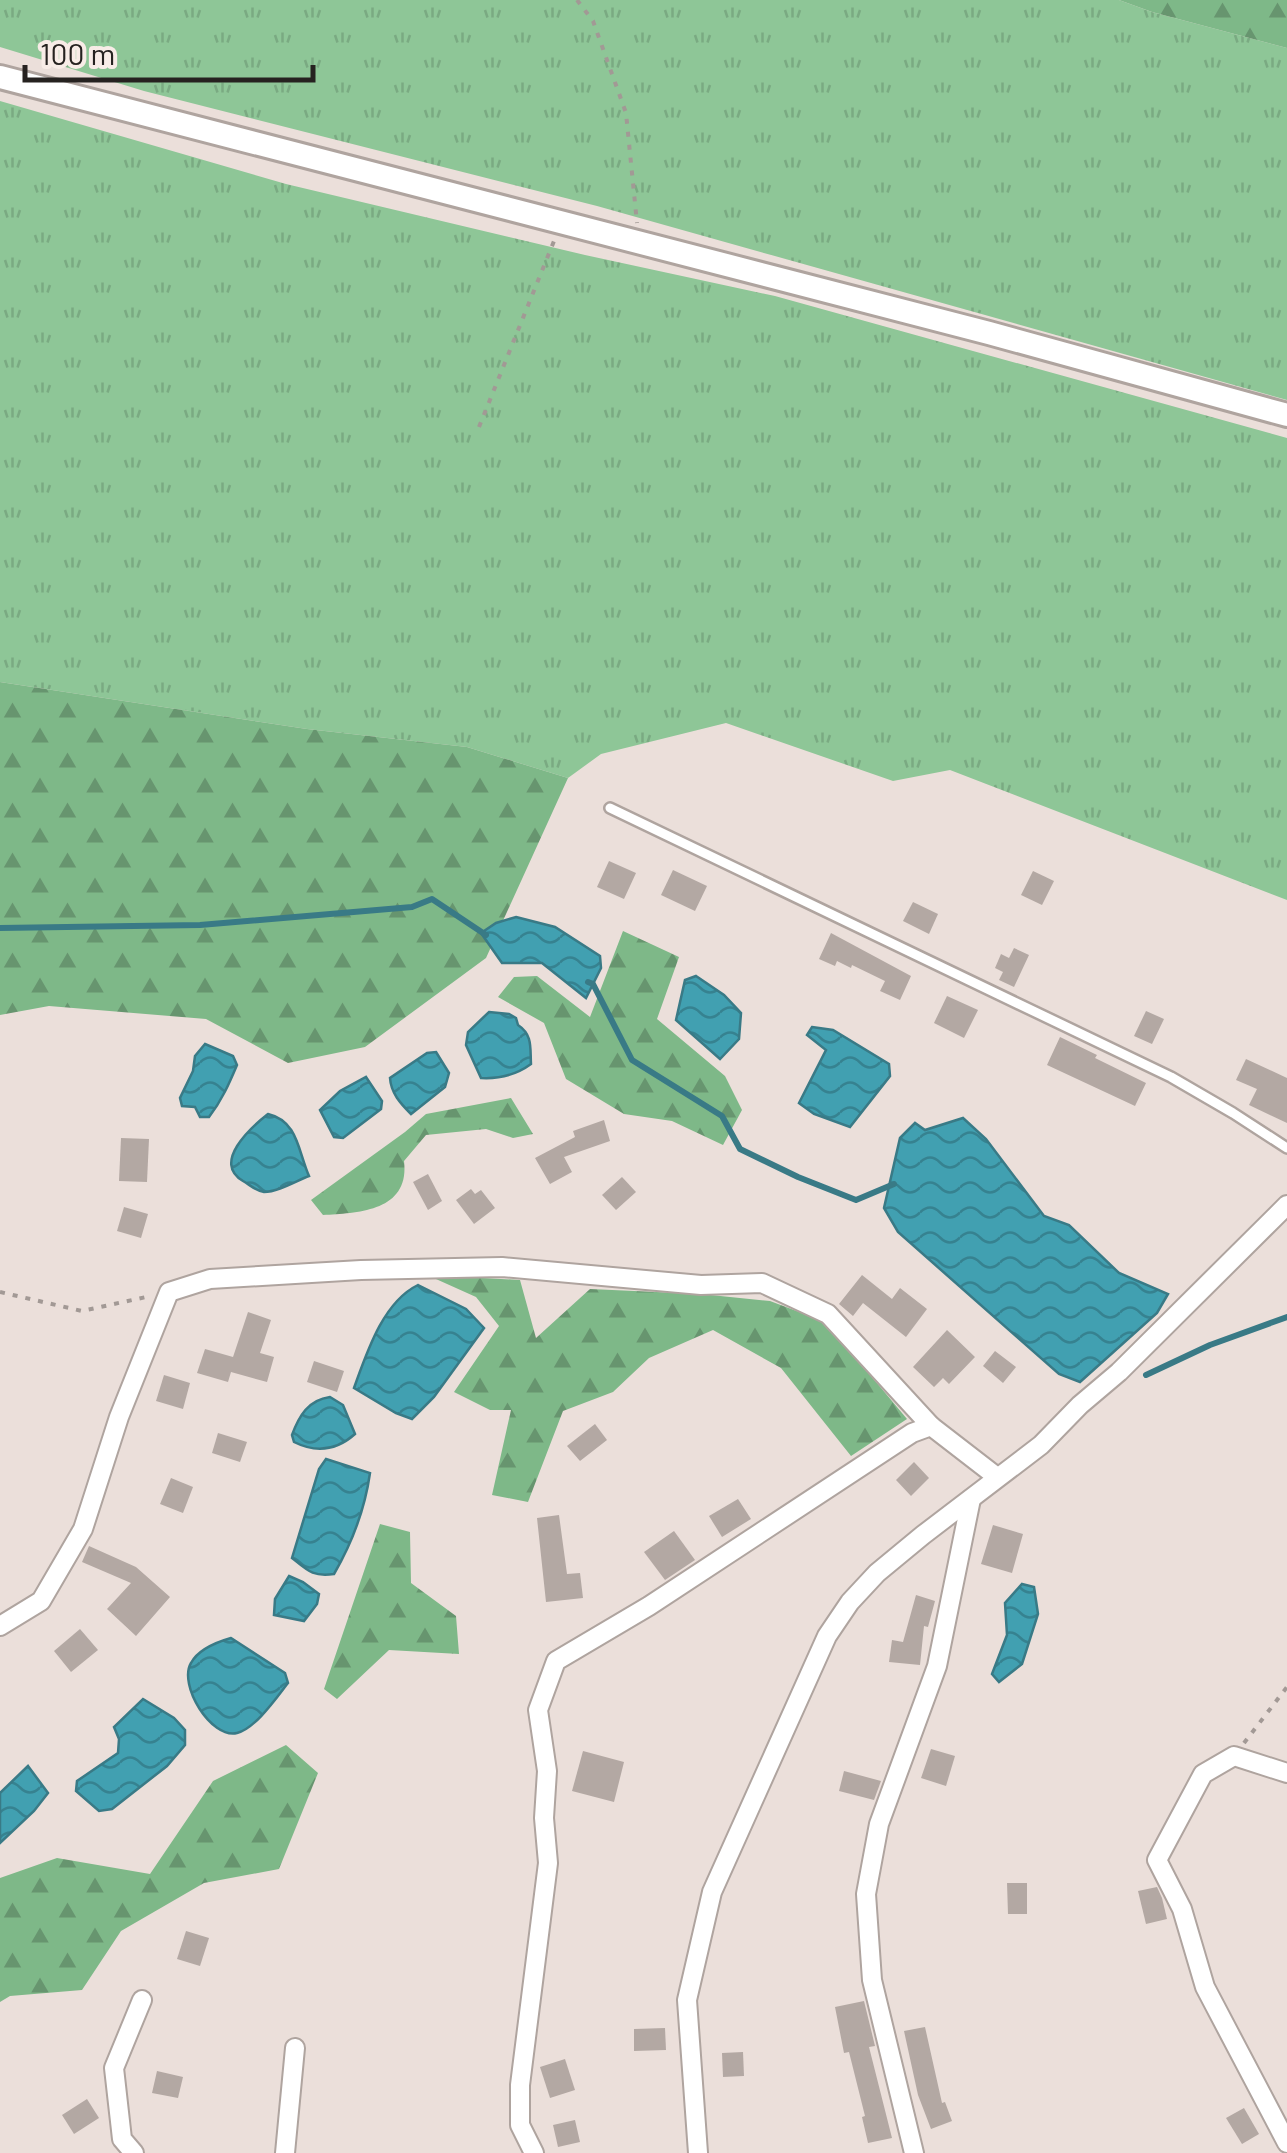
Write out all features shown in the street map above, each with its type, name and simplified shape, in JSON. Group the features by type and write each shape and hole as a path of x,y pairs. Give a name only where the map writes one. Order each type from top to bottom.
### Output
{"street":[{"path":"0,77 989,332 1287,415"},
{"path":"698,2153 688,2000 712,1892 835,1624 878,1573 1041,1445 1287,1205"},
{"path":"0,1626 41,1600 83,1529 118,1417 169,1292 210,1279 502,1266 700,1285 762,1283 828,1314 931,1426 997,1477"},
{"path":"534,2153 520,2125 520,2086 548,1863 544,1818 547,1772 538,1710 556,1661 649,1606 912,1433 931,1426"},
{"path":"914,2153 872,1980 866,1894 879,1824 937,1666 971,1499"},
{"path":"1287,1772 1234,1756 1202,1774 1157,1860 1182,1909 1205,1987 1287,2144"},
{"path":"134,2153 122,2139 114,2068 142,2000"},
{"path":"285,2153 295,2048"}],"lane":[{"path":"610,808 1171,1077 1287,1148"}],"path":[{"path":"577,0 593,21 626,112 639,243"},
{"path":"479,427 562,222"},
{"path":"0,1292 82,1311 169,1292"},
{"path":"1234,1756 1287,1688"}],"green space":[{"path":"0,0 1119,0 1287,48 1287,400 597,206 144,91 0,47"},
{"path":"1119,0 1287,0 1287,48 1152,12"},
{"path":"0,101 286,184 775,296 1287,438 1287,900 950,770 893,781 726,723 601,754 568,778 467,747 307,729 0,682"},
{"path":"0,682 307,729 467,747 568,778 486,958 365,1047 288,1063 206,1019 49,1006 0,1015"},
{"path":"623,931 679,957 657,1019 725,1076 742,1110 723,1145 672,1121 624,1114 566,1079 544,1023 498,997 514,977 537,976 590,1017"},
{"path":"511,1098 533,1134 513,1138 486,1129 426,1135 404,1161 404,1178 390,1200 366,1210 323,1215 311,1200 426,1114"},
{"path":"427,1275 520,1280 536,1338 590,1289 770,1301 826,1322 907,1419 851,1456 781,1368 713,1330 649,1358 613,1392 563,1411 528,1502 492,1495 511,1410 490,1410 454,1392 499,1326 476,1297"},
{"path":"380,1524 410,1532 411,1583 456,1616 459,1654 389,1650 337,1699 324,1689"},
{"path":"286,1745 318,1773 279,1869 204,1883 121,1931 82,1990 10,1996 0,2002 0,1878 57,1858 150,1874 213,1781"}],"water":[{"path":"516,917 555,927 600,956 601,968 586,998 542,963 502,963 481,933"},
{"path":"696,976 724,995 741,1013 739,1039 720,1059 676,1020 685,980"},
{"path":"489,1012 516,1018 528,1038 531,1064 507,1076 481,1078 466,1045 468,1032"},
{"path":"812,1027 833,1030 889,1064 890,1076 850,1127 814,1114 799,1103 826,1050 807,1035"},
{"path":"205,1044 233,1056 237,1065 214,1111 209,1117 200,1117 195,1107 182,1106 180,1098 193,1071 195,1056"},
{"path":"436,1052 449,1073 445,1087 411,1114 397,1097 390,1078 427,1053"},
{"path":"366,1077 382,1101 381,1109 343,1138 334,1137 320,1110 340,1091"},
{"path":"268,1114 291,1130 309,1176 264,1192 234,1174 231,1165 237,1146"},
{"path":"963,1118 986,1139 1044,1216 1069,1225 1119,1273 1168,1294 1157,1313 1080,1382 1059,1374 898,1232 884,1208 900,1138 915,1123 925,1130"},
{"path":"418,1285 466,1309 484,1328 434,1397 412,1419 354,1388 386,1316 395,1303"},
{"path":"330,1397 343,1405 355,1434 326,1448 294,1442 292,1435 305,1410"},
{"path":"326,1459 370,1473 352,1538 334,1574 321,1575 292,1558 319,1469"},
{"path":"289,1576 319,1594 317,1604 304,1621 274,1615 275,1599"},
{"path":"1022,1584 1034,1587 1038,1614 1022,1664 999,1682 992,1674 1007,1635 1005,1603"},
{"path":"231,1638 285,1673 288,1683 258,1719 237,1733 217,1728 199,1708 188,1673 198,1654"},
{"path":"143,1699 174,1718 185,1730 185,1745 167,1766 112,1809 99,1811 76,1791 77,1781 118,1753 119,1739 114,1727"},
{"path":"28,1766 48,1793 0,1843 0,1793"}],"building":[{"path":"609,861 636,873 624,899 597,887"},
{"path":"673,870 707,886 695,911 661,895"},
{"path":"1033,871 1054,881 1042,905 1021,895"},
{"path":"913,902 938,914 929,934 903,921"},
{"path":"831,933 911,976 900,1000 880,991 885,981 852,965 851,968 837,961 835,966 819,959"},
{"path":"1014,948 1029,955 1014,987 999,980 1003,972 995,968 1001,954 1009,958"},
{"path":"947,996 978,1010 964,1038 934,1023"},
{"path":"1146,1011 1164,1019 1152,1044 1134,1036"},
{"path":"1060,1037 1146,1083 1135,1106 1047,1065"},
{"path":"1246,1059 1287,1078 1287,1123 1249,1105 1257,1089 1236,1080"},
{"path":"604,1120 610,1141 564,1157 572,1172 550,1184 535,1158 575,1137 573,1131"},
{"path":"121,1138 149,1139 147,1182 119,1181"},
{"path":"428,1174 442,1201 428,1210 413,1182"},
{"path":"622,1177 636,1192 616,1210 602,1195"},
{"path":"471,1189 475,1194 481,1190 495,1208 474,1224 456,1200"},
{"path":"124,1207 148,1214 141,1238 117,1231"},
{"path":"862,1275 892,1299 900,1288 927,1309 906,1337 863,1303 853,1316 839,1304"},
{"path":"248,1312 271,1320 260,1353 274,1357 267,1382 231,1372 228,1382 197,1373 205,1349 233,1357"},
{"path":"947,1330 975,1357 949,1384 943,1378 934,1387 913,1367"},
{"path":"995,1351 1016,1367 1003,1383 983,1366"},
{"path":"314,1361 344,1371 337,1392 307,1382"},
{"path":"164,1375 190,1383 183,1409 156,1401"},
{"path":"595,1424 607,1440 580,1461 567,1446"},
{"path":"218,1433 247,1442 240,1462 212,1453"},
{"path":"914,1462 929,1478 911,1496 896,1480"},
{"path":"171,1478 193,1487 183,1513 160,1504"},
{"path":"738,1499 751,1519 722,1537 709,1516"},
{"path":"559,1515 567,1574 580,1573 583,1598 546,1602 537,1518"},
{"path":"993,1525 1023,1534 1012,1573 981,1564"},
{"path":"674,1531 695,1560 665,1580 644,1552"},
{"path":"89,1546 136,1567 170,1597 136,1636 107,1609 131,1583 82,1562"},
{"path":"916,1595 935,1601 928,1627 924,1626 920,1665 889,1662 892,1640 903,1642"},
{"path":"80,1629 98,1650 71,1672 54,1651"},
{"path":"931,1749 955,1756 946,1786 921,1778"},
{"path":"583,1751 624,1762 614,1802 572,1791"},
{"path":"844,1771 881,1781 874,1800 839,1791"},
{"path":"1007,1883 1027,1883 1027,1914 1008,1914"},
{"path":"1157,1887 1167,1919 1146,1924 1138,1891"},
{"path":"186,1931 209,1938 200,1966 177,1959"},
{"path":"864,2001 875,2046 869,2047 892,2138 868,2143 862,2117 865,2116 849,2052 844,2053 835,2007"},
{"path":"925,2027 942,2103 945,2102 952,2121 931,2129 918,2095 904,2031"},
{"path":"665,2028 666,2050 634,2051 634,2029"},
{"path":"743,2052 744,2076 723,2077 722,2053"},
{"path":"565,2059 575,2090 550,2098 540,2067"},
{"path":"157,2071 183,2077 178,2098 152,2093"},
{"path":"87,2099 99,2118 74,2134 62,2115"},
{"path":"1244,2108 1259,2134 1242,2144 1226,2118"},
{"path":"575,2120 580,2142 558,2147 553,2125"}],"waterway":[{"path":"0,928 200,925 412,907 432,899 486,935"},
{"path":"588,982 593,984 632,1060 722,1116 740,1149 856,1200 894,1184"},
{"path":"1146,1375 1210,1345 1287,1317"}]}
